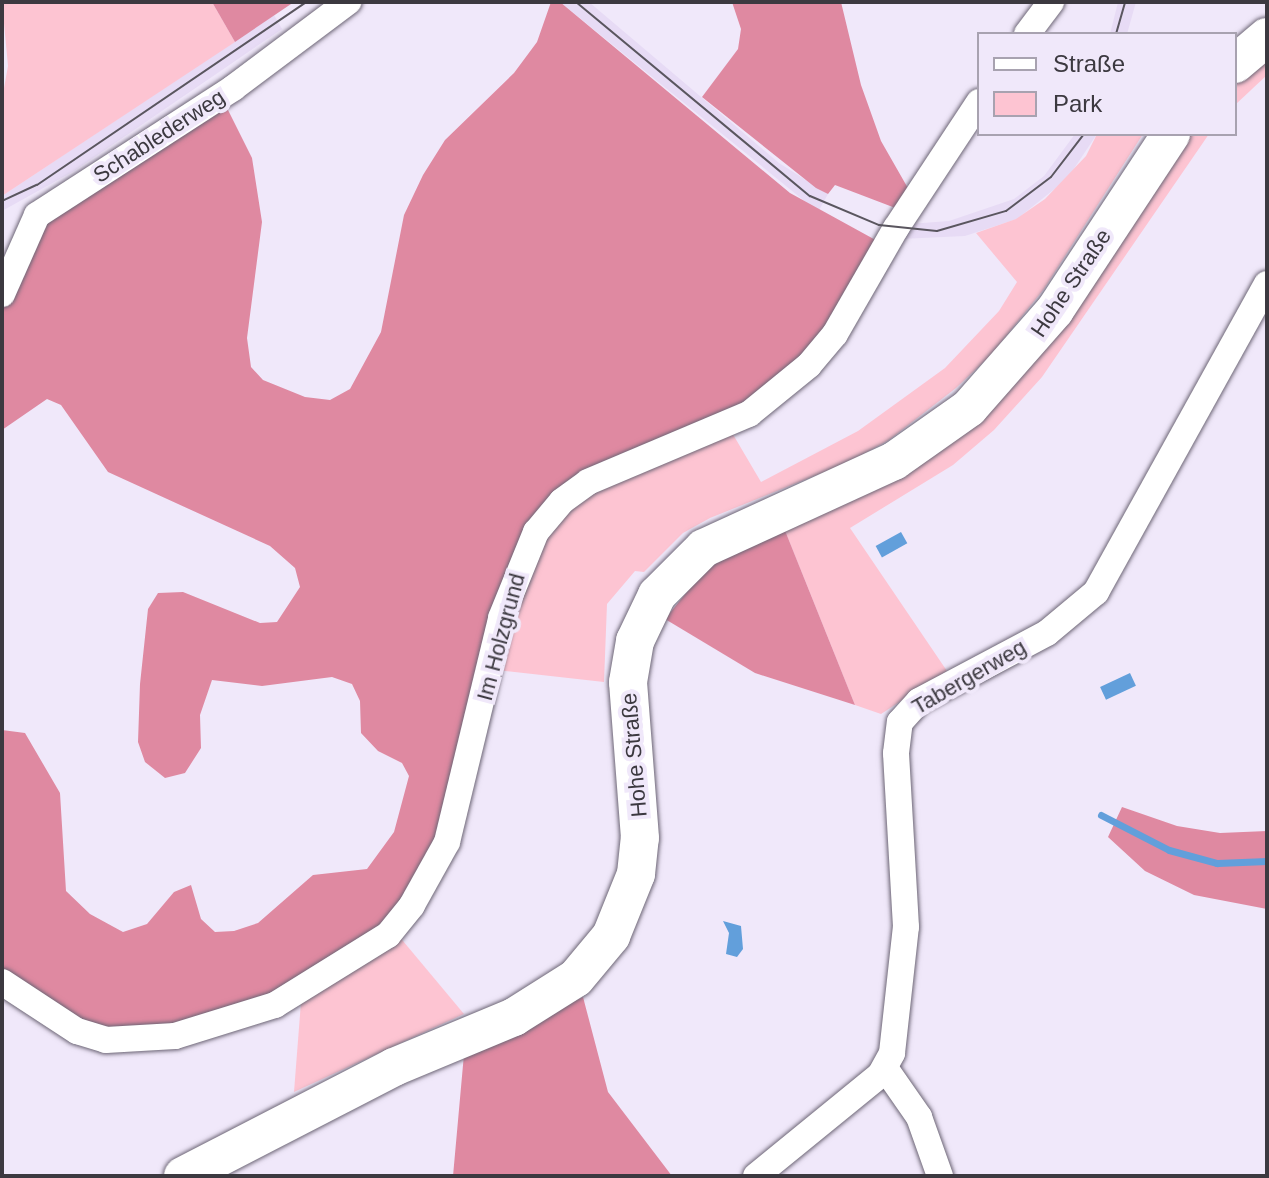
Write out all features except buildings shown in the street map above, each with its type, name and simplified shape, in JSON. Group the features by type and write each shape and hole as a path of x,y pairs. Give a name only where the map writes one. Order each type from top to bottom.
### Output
{"main road":[{"path":"1237,62 1267,37"},
{"name":"Hohe Straße","path":"183,1176 394,1067 514,1017 576,978 611,936 636,874 640,838 628,682 635,641 657,595 704,548 894,461 969,408 1048,320 1170,136"}],"street":[{"name":"Schablederweg","path":"2,294 37,215 233,88 348,2"},
{"path":"1028,32 1051,2"},
{"name":"Im Holzgrund","path":"2,982 77,1031 106,1040 175,1036 275,1005 388,935 412,905 447,842 501,618 536,532 562,501 588,482 749,414 809,365 835,334 900,220 977,105"},
{"name":"Tabergerweg","path":"885,1068 895,1042 906,927 896,753 900,722 919,701 1047,633 1096,592 1267,284"},
{"path":"756,1176 885,1068 919,1117 940,1176"}],"shaded area":[{"path":"212,2 294,2 235,42"},
{"path":"551,2 560,2 790,193 881,243 860,286 784,381 686,433 532,531 445,833 405,905 345,960 201,1025 103,1033 2,978 2,730 25,733 60,793 66,891 90,914 123,932 147,924 174,892 191,885 201,919 215,932 234,931 258,923 313,875 367,869 394,832 409,776 402,763 378,751 361,733 360,701 352,684 332,677 262,686 212,680 200,715 201,748 185,773 165,778 145,762 138,742 140,684 148,609 158,593 183,592 260,623 277,622 300,587 295,568 270,546 108,472 61,405 47,399 2,430 2,307 52,215 225,104 252,158 262,222 247,338 251,367 263,380 305,397 330,400 350,389 381,332 404,215 423,175 445,140 514,73 537,42"},
{"path":"560,2 589,2 779,163 828,194 818,212"},
{"path":"732,2 841,2 861,85 881,141 909,190 898,209 835,185 828,194 816,188 702,97 738,49 741,29"},
{"path":"1118,2 1136,2 1128,32 1110,32"},
{"path":"274,15 282,29 74,171 2,211 2,196"},
{"path":"1074,136 1096,136 1067,179 1017,219 965,236 900,239 909,224 949,221 1014,199 1044,176"},
{"path":"784,528 855,705 755,673 665,619 708,566"},
{"path":"1122,807 1177,826 1220,833 1267,831 1267,909 1194,895 1145,871 1108,837"},
{"path":"583,997 608,1092 672,1176 453,1176 464,1054"}],"green space":[{"path":"2,2 212,2 235,42 2,196 2,99 8,66"},
{"path":"1267,55 1267,75 1237,103 1237,82"},
{"path":"1096,136 1142,136 1044,289 990,356 956,388 889,440 849,462 710,518 683,533 644,572 635,571 607,604 604,682 496,670 516,590 566,506 731,431 761,482 858,431 945,368 999,311 1017,282 976,233 1016,219 1045,199 1086,156"},
{"path":"1186,136 1208,136 1042,377 994,430 953,465 850,528 947,671 881,714 855,705 784,528 879,488"},
{"path":"398,935 464,1014 294,1092 301,1002"}],"water":[{"path":"901,532 907,543 882,557 876,546"},
{"path":"1130,673 1136,686 1106,700 1100,687"},
{"path":"723,921 741,926 743,949 737,957 726,954 729,933"}],"waterway":[{"path":"1101,815 1169,850 1217,863 1267,861"}],"tram line":[{"path":"2,201 37,185 306,2"},
{"path":"576,2 810,196 879,225 937,231 1006,211 1051,177 1082,136"},
{"path":"1117,32 1125,2"}]}
